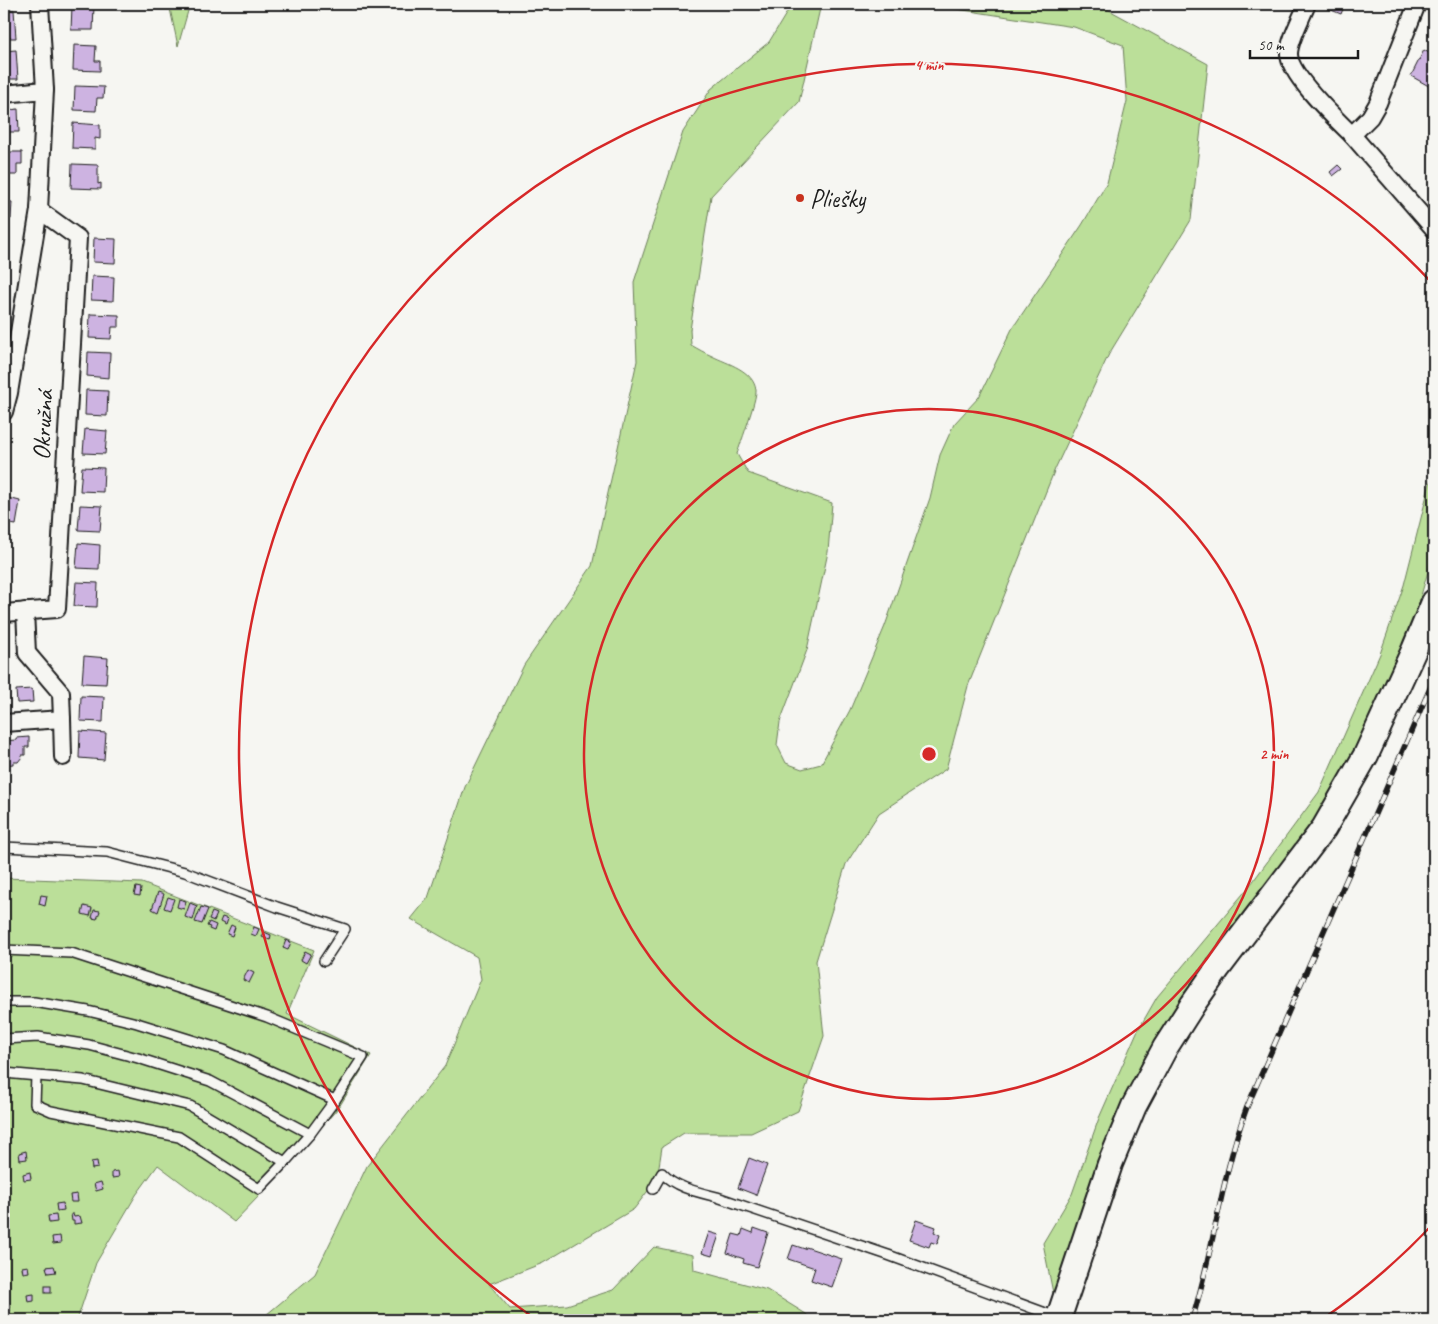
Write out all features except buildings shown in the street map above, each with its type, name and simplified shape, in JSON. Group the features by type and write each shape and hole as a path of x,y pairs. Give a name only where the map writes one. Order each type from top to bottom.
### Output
{"main road":[{"path":"1061,1312 1110,1164 1134,1106 1164,1048 1218,968 1324,828 1366,755 1434,602"}],"street":[{"name":"Okružná","path":"4,412 9,393 39,210 45,90 40,4"},
{"path":"1307,4 1290,46 1288,56 1291,64 1304,84 1432,221"},
{"path":"1352,135 1370,117 1378,103 1417,4"},
{"path":"4,94 45,90"},
{"name":"Okružná","path":"4,613 57,609 78,238 39,210"},
{"path":"25,611 27,653 61,693 63,757"},
{"path":"4,723 62,719"}],"lane":[{"path":"4,847 107,852 185,872 278,907 345,929 324,961"},
{"path":"4,950 71,953 267,1016 362,1057 335,1100 310,1134 259,1188 179,1137 51,1111 35,1104 36,1076"},
{"path":"4,1002 34,1002 88,1011 137,1023 224,1050 335,1100"},
{"path":"4,1038 38,1037 89,1044 147,1061 210,1081 310,1134"},
{"path":"4,1073 83,1080 190,1106 285,1162"},
{"path":"653,1189 662,1174 668,1180 696,1191 1061,1312"}],"green space":[{"path":"169,4 190,4 178,46"},
{"path":"792,4 821,4 799,102 711,196 690,330 691,345 739,368 754,383 756,395 737,454 748,473 832,503 828,552 807,650 780,722 777,745 786,763 802,769 821,764 850,710 885,626 930,498 940,455 954,424 979,397 1012,329 1082,225 1107,183 1127,101 1123,45 1074,27 924,4 1098,4 1208,64 1191,220 1109,354 1055,469 968,686 946,769 879,813 846,864 816,961 824,1036 798,1111 751,1133 684,1133 662,1147 657,1179 634,1209 543,1263 489,1284 510,1309 567,1305 613,1290 654,1247 693,1255 694,1270 767,1290 806,1314 812,1320 260,1320 315,1274 367,1166 445,1066 481,979 477,957 411,919 428,898 465,787 524,665 592,566 637,361 634,282 683,132 711,89 769,42"},
{"path":"1434,467 1434,551 1410,633 1359,748 1329,803 1214,952 1142,1062 1088,1195 1055,1303 1043,1243 1072,1194 1099,1118 1137,1032 1157,997 1248,888 1319,792 1380,654 1404,585"},
{"path":"4,878 142,883 314,950 287,1014 371,1055 339,1107 284,1170 234,1222 158,1165 136,1195 96,1263 77,1320 4,1320"}],"railway":[{"path":"1192,1320 1200,1294 1224,1186 1247,1107 1434,679"}],"place":[{"name":"Pliešky","path":"800,198"}]}
